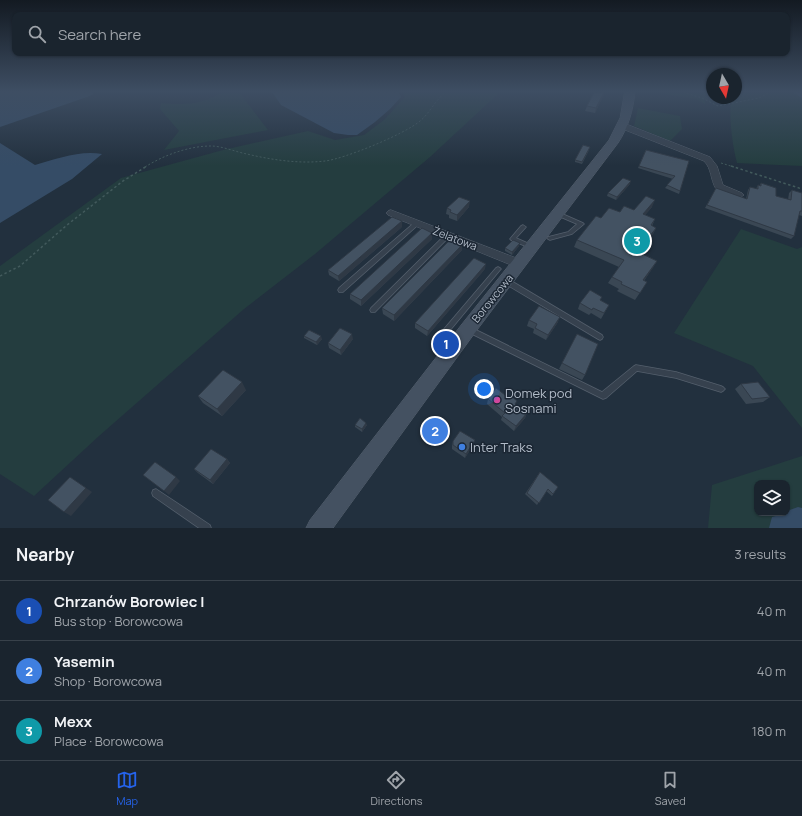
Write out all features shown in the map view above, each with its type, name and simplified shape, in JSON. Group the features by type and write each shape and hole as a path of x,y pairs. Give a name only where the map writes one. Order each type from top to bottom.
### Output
{"street":[{"name":"Borowcowa","path":"318,528 468,328 472,312 502,275 520,264 604,154 623,126 626,117"},
{"path":"623,126 707,159 714,167 716,181 720,187 739,194"},
{"name":"Żelatowa","path":"391,212 520,264"}],"lane":[{"path":"550,238 570,234 581,224 558,214"},
{"path":"341,290 417,223"},
{"path":"523,227 513,239 532,247"},
{"path":"373,310 448,235"},
{"path":"502,275 600,336"},
{"path":"435,344 472,312"},
{"path":"468,328 603,396 636,368 676,375 721,389"},
{"path":"156,493 207,528"}],"path":[{"path":"0,276 20,266 67,225 123,181 156,160 188,149 212,146 249,155 304,163 327,161 368,147 406,130 421,121 424,117"},
{"path":"707,159 765,176 802,189"}],"green space":[{"path":"167,117 258,117 268,130 164,150 179,131"},
{"path":"387,117 473,117 430,157 315,254 244,309 99,436 34,496 0,474 0,266 121,178 223,150 308,131 335,140 364,135"},
{"path":"636,117 680,117 682,129 670,141 634,126"},
{"path":"730,117 802,117 802,166 737,163 732,139"},
{"path":"741,229 797,249 802,247 802,428 753,366 674,333"},
{"path":"802,456 802,528 708,528 712,485"}],"water":[{"path":"0,117 30,117 0,127"},
{"path":"303,117 381,117 357,135 334,133"},
{"path":"0,143 35,165 77,154 102,154 72,179 0,223"}],"building":[{"path":"583,145 590,147 582,162 575,160"},
{"path":"646,150 689,161 680,191 667,185 675,176 639,166"},
{"path":"623,178 631,181 617,197 608,193"},
{"path":"761,183 776,188 776,196 791,200 792,190 802,193 802,211 800,211 794,236 707,205 716,188 747,199 750,187 758,189 758,185 761,186"},
{"path":"646,196 655,200 643,214 655,219 651,225 656,228 638,252 657,261 643,280 647,282 640,293 621,284 622,282 612,277 624,260 577,240 596,216 601,218 609,208 620,212 624,206 634,210"},
{"path":"459,197 470,201 457,215 450,212 451,210 447,208"},
{"path":"392,217 402,221 338,276 328,270"},
{"path":"422,228 432,233 361,300 350,294"},
{"path":"451,239 462,245 394,315 382,308"},
{"path":"513,240 520,243 512,252 505,248"},
{"path":"474,258 486,264 428,331 415,323"},
{"path":"590,290 602,297 600,300 609,305 604,313 593,308 592,310 580,303"},
{"path":"539,306 560,317 548,335 535,328 537,324 529,320"},
{"path":"340,328 352,334 340,350 328,343"},
{"path":"309,330 321,336 316,342 304,336"},
{"path":"577,334 598,344 585,375 562,363"},
{"path":"223,370 242,382 217,409 198,396"},
{"path":"758,382 770,397 752,399 741,384"},
{"path":"496,388 509,398 511,396 517,401 515,404 527,413 516,426 502,416 505,413 488,399"},
{"path":"360,418 366,423 362,429 355,425"},
{"name":"Inter Traks","path":"460,431 475,440 466,454 453,445 453,441"},
{"path":"211,449 227,459 210,480 194,469"},
{"path":"155,462 176,477 164,491 143,475"},
{"path":"540,472 558,487 553,494 548,489 539,503 527,493"},
{"path":"70,477 86,488 64,512 48,500"}],"waterway":[{"path":"783,528 782,527 798,520 802,522"}],"place":[{"name":"Mexx","path":"637,241"},
{"name":"Chrzanów Borowiec I","path":"446,344"},
{"name":"Domek pod Sosnami","path":"497,400"},
{"name":"Yasemin","path":"435,431"},
{"name":"Inter Traks","path":"462,447"}]}
